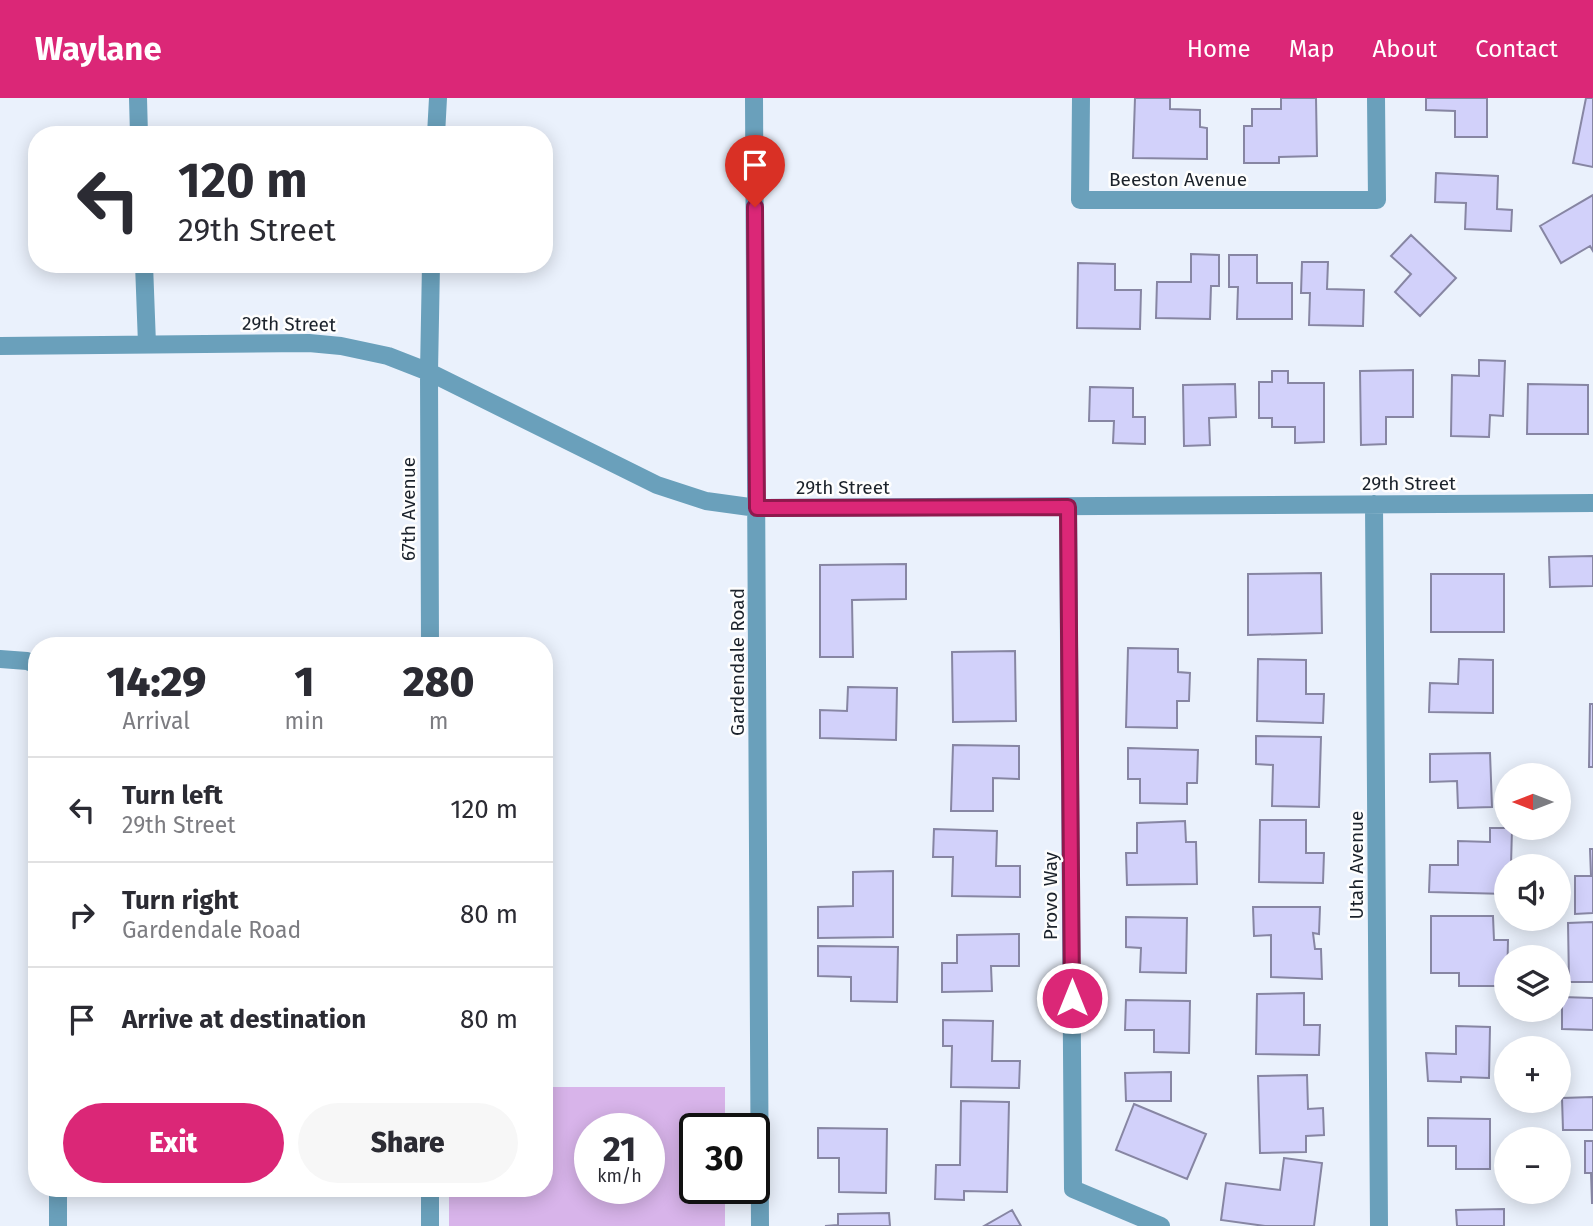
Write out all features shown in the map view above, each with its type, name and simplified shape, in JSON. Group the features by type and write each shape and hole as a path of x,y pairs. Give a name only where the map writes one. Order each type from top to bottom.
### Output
{"street":[{"path":"138,98 139,126"},
{"path":"436,126 438,98"},
{"name":"Gardendale Road","path":"754,98 760,1226"},
{"name":"Beeston Avenue","path":"1081,98 1080,200 1377,200 1377,98"},
{"path":"144,273 147,344"},
{"name":"67th Avenue","path":"429,637 432,273"},
{"name":"29th Street","path":"0,346 309,343 341,346 388,356 429,372 657,485 706,501 757,508 1593,503"},
{"name":"Utah Avenue","path":"1374,504 1379,1226"},
{"name":"Provo Way","path":"1068,507 1073,1189 1160,1226"},
{"path":"0,659 28,661"},
{"path":"58,1197 58,1226"},
{"path":"430,1197 430,1226"}],"shaded area":[{"path":"553,1087 725,1087 725,1113 679,1113 679,1204 725,1204 725,1226 449,1226 449,1197 553,1197"}],"building":[{"path":"1135,98 1170,98 1170,109 1200,110 1200,127 1207,128 1207,159 1133,158"},
{"path":"1281,98 1316,98 1317,156 1279,157 1279,163 1244,163 1244,126 1252,126 1252,109 1281,109"},
{"path":"1426,98 1487,98 1487,137 1455,137 1455,111 1426,110"},
{"path":"1586,98 1593,98 1593,167 1573,163"},
{"path":"1436,173 1498,176 1497,209 1512,210 1511,231 1465,229 1466,203 1435,202"},
{"path":"1593,195 1593,251 1590,246 1561,263 1540,226"},
{"path":"1411,235 1456,278 1420,316 1395,292 1411,274 1391,256"},
{"path":"1191,254 1219,255 1219,286 1211,286 1210,319 1156,318 1157,282 1191,282"},
{"path":"1229,255 1257,255 1257,283 1292,283 1292,319 1237,319 1238,287 1229,287"},
{"path":"1302,262 1328,262 1327,289 1364,290 1363,326 1309,325 1310,293 1301,293"},
{"path":"1078,263 1115,264 1115,290 1141,290 1140,329 1077,328"},
{"path":"1479,360 1505,361 1503,416 1490,415 1489,437 1451,436 1452,375 1479,376"},
{"path":"1413,370 1413,417 1386,417 1386,444 1361,445 1360,371"},
{"path":"1272,371 1288,371 1288,383 1324,383 1324,442 1295,443 1295,427 1272,427 1272,418 1259,418 1259,382 1272,382"},
{"path":"1235,384 1236,417 1209,418 1210,445 1184,446 1183,385"},
{"path":"1528,384 1588,385 1588,434 1527,434"},
{"path":"1090,387 1133,388 1133,417 1145,417 1145,444 1113,443 1114,421 1089,421"},
{"path":"1593,556 1593,586 1550,587 1549,557"},
{"path":"906,564 906,599 852,600 853,657 820,657 820,565"},
{"path":"1321,573 1322,633 1248,635 1248,574"},
{"path":"1431,574 1504,574 1504,632 1431,632"},
{"path":"1128,648 1178,649 1178,672 1190,673 1189,701 1177,701 1177,728 1126,727"},
{"path":"1015,651 1016,721 953,722 952,652"},
{"path":"1258,659 1306,660 1306,694 1324,694 1323,723 1257,721"},
{"path":"1459,659 1493,660 1493,713 1429,712 1430,683 1458,684"},
{"path":"848,687 897,688 896,740 820,738 820,710 847,711"},
{"path":"1590,704 1593,704 1593,767 1589,767"},
{"path":"1256,736 1321,737 1319,807 1272,806 1273,765 1256,764"},
{"path":"953,745 1019,746 1019,779 993,778 993,811 951,811"},
{"path":"1128,748 1198,750 1197,783 1187,783 1187,804 1140,803 1140,779 1128,779"},
{"path":"1490,753 1492,807 1458,808 1457,781 1430,782 1430,754"},
{"path":"1260,820 1306,820 1306,853 1324,853 1323,883 1259,882"},
{"path":"1185,821 1186,842 1196,842 1197,884 1127,885 1126,853 1137,853 1137,823"},
{"path":"1490,828 1494,828 1494,840 1512,840 1511,854 1494,854 1494,894 1429,892 1430,865 1458,865 1458,841 1490,842"},
{"path":"934,829 997,831 996,866 1020,866 1020,897 952,896 953,857 933,857"},
{"path":"1590,849 1593,849 1593,913 1575,914 1575,876 1591,876"},
{"path":"893,871 893,937 818,938 818,907 853,906 853,872"},
{"path":"1253,907 1320,907 1319,934 1313,933 1315,949 1321,949 1322,979 1271,977 1271,935 1254,936"},
{"path":"1431,916 1493,916 1494,940 1508,940 1508,945 1494,945 1494,986 1459,986 1459,973 1431,973"},
{"path":"1126,917 1187,918 1186,973 1140,972 1141,948 1126,947"},
{"path":"1593,922 1593,982 1571,982 1568,931 1571,931 1571,923"},
{"path":"1019,934 1019,966 991,966 992,991 942,992 942,963 957,963 957,935"},
{"path":"818,946 898,947 897,1002 851,1001 851,977 818,976"},
{"path":"1304,993 1304,1025 1320,1025 1319,1055 1256,1054 1257,994"},
{"path":"1571,997 1593,998 1593,1030 1562,1029 1562,1022 1571,1022"},
{"path":"1126,1000 1190,1001 1189,1053 1154,1052 1154,1030 1125,1030"},
{"path":"943,1020 993,1021 992,1061 1020,1061 1019,1088 951,1087 952,1046 943,1046"},
{"path":"1456,1026 1490,1027 1489,1078 1461,1077 1461,1082 1428,1081 1426,1053 1456,1054"},
{"path":"1171,1072 1171,1101 1126,1101 1125,1073"},
{"path":"1307,1075 1308,1109 1323,1108 1324,1135 1306,1136 1306,1152 1260,1153 1258,1076"},
{"path":"1593,1097 1593,1130 1571,1130 1571,1127 1563,1127 1562,1113 1571,1113 1571,1098"},
{"path":"961,1101 1009,1102 1007,1192 964,1191 964,1200 935,1199 936,1165 960,1165"},
{"path":"1134,1104 1206,1134 1187,1179 1116,1150"},
{"path":"1428,1118 1490,1119 1490,1169 1456,1169 1456,1146 1428,1146"},
{"path":"818,1128 887,1129 886,1193 839,1192 839,1158 818,1158"},
{"path":"1585,1141 1593,1141 1593,1203 1591,1173 1585,1173"},
{"path":"1284,1158 1322,1163 1314,1226 1265,1226 1221,1220 1226,1183 1280,1190"},
{"path":"1504,1209 1504,1226 1457,1226 1456,1210"},
{"path":"1012,1210 1021,1226 984,1226"},
{"path":"889,1213 890,1226 825,1226 838,1225 838,1214"}],"route":[{"path":"755,207 757,508 1068,507 1072,998"}]}
